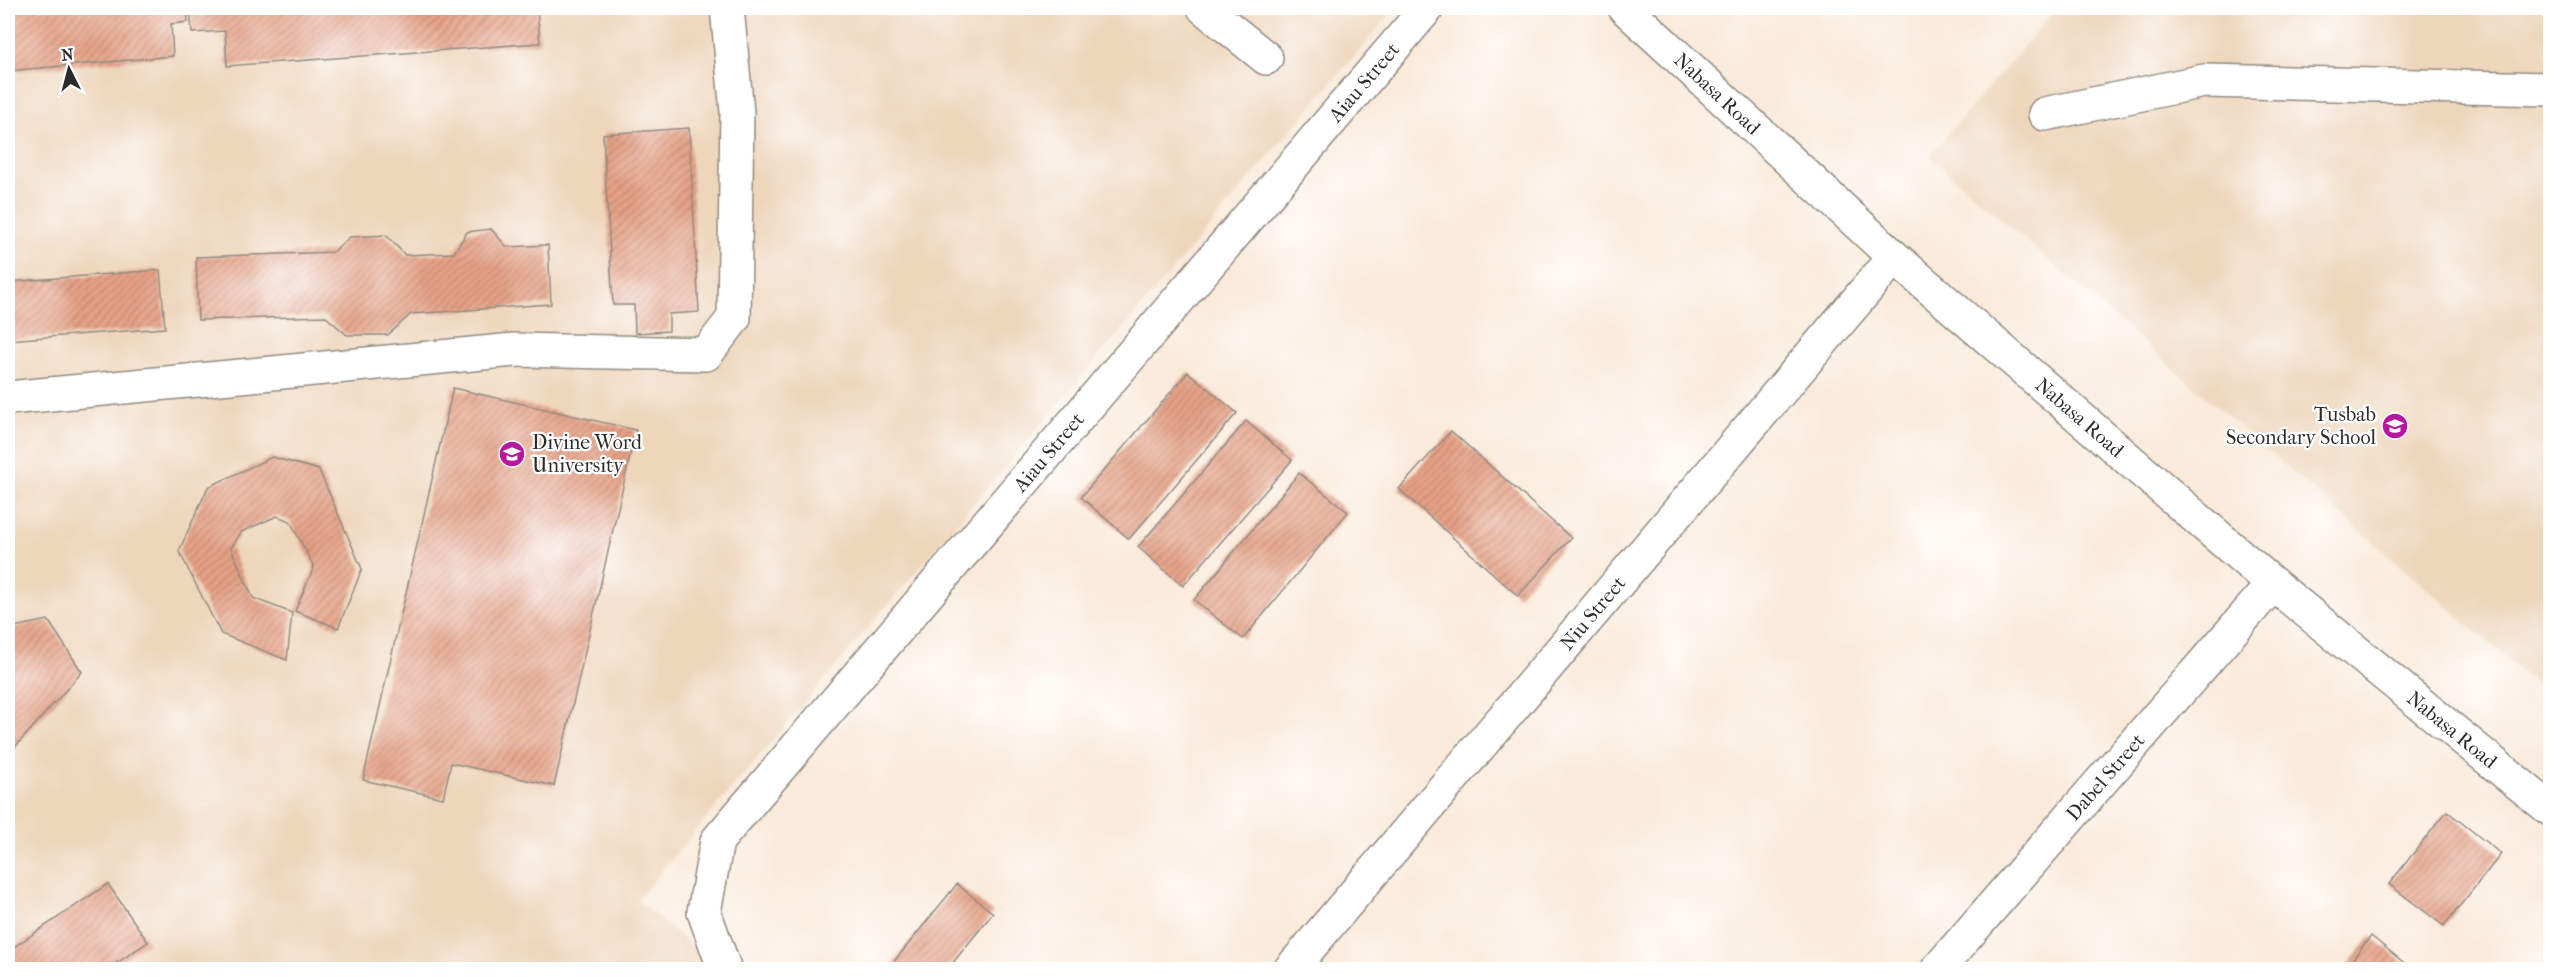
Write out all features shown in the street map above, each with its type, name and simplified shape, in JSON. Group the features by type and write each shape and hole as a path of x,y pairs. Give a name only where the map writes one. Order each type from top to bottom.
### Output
{"street":[{"path":"8,398 514,350 706,354 734,318 737,112 727,8"},
{"path":"1204,8 1266,58"},
{"name":"Aiau Street","path":"725,969 704,912 717,841 1427,8"},
{"name":"Nabasa Road","path":"1625,8 1894,256 2273,584 2550,809"},
{"path":"2045,114 2204,81 2550,89"},
{"name":"Niu Street","path":"1290,969 1894,256"},
{"name":"Dabel Street","path":"1937,969 2273,584"}],"shaded area":[{"name":"Divine Word University","path":"8,8 1395,8 637,900 721,970 8,969"},
{"name":"Tusbab Secondary School","path":"2057,8 2550,8 2550,696 1929,156"}],"building":[{"path":"8,8 187,8 188,22 171,24 173,56 8,71"},
{"path":"190,8 537,8 540,43 227,66 225,31 192,33"},
{"path":"689,128 699,312 669,314 669,331 635,333 634,305 613,305 603,134"},
{"path":"491,229 507,247 548,245 551,304 411,314 388,335 347,335 325,316 198,320 196,257 333,252 350,237 386,235 405,255 454,253 467,232"},
{"path":"160,270 165,328 8,340 8,282"},
{"path":"1188,372 1237,413 1129,539 1081,497"},
{"path":"453,388 636,430 554,786 451,763 443,798 363,780"},
{"path":"1246,421 1292,460 1183,586 1138,547"},
{"path":"1451,431 1571,538 1518,596 1399,489"},
{"path":"272,457 319,470 362,569 338,628 295,611 314,567 290,521 277,516 241,532 231,548 253,598 292,613 287,660 221,634 179,551 208,487"},
{"path":"1299,473 1348,512 1243,639 1194,600"},
{"path":"48,620 82,672 8,755 8,628"},
{"path":"2447,811 2501,854 2444,926 2389,884"},
{"path":"108,884 148,942 106,970 8,970 8,951"},
{"path":"957,884 993,913 947,970 899,970 892,964"},
{"path":"2371,936 2413,970 2344,970"}],"place":[{"name":"Tusbab Secondary School","path":"2395,426"},
{"name":"Divine Word University","path":"512,454"}]}
